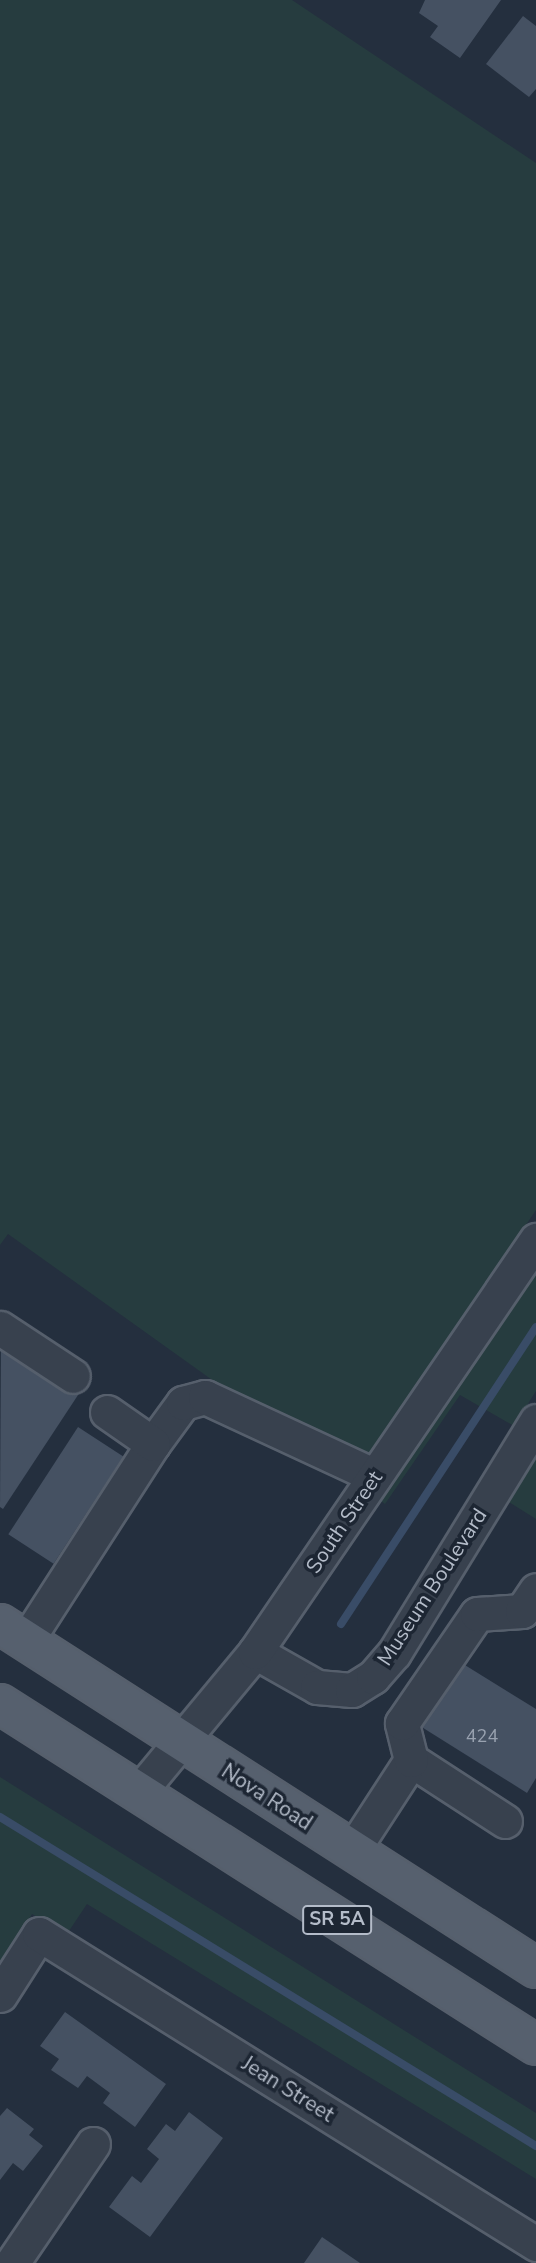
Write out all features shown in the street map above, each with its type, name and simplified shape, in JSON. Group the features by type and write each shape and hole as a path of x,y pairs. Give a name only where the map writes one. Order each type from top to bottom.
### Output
{"main road":[{"name":"Nova Road","path":"13,1633 536,1968"},
{"name":"SR 5A","path":"0,1704 536,2045"}],"street":[{"name":"South Street","path":"138,1793 255,1652 536,1240"},
{"path":"0,1328 73,1376"},
{"path":"13,1633 183,1403 205,1397 375,1476"},
{"path":"107,1412 153,1444"},
{"name":"Museum Boulevard","path":"255,1652 317,1687 352,1690 394,1653 536,1421"},
{"path":"505,1821 411,1760 402,1723 477,1614 522,1611 536,1590"},
{"path":"394,1653 433,1679"},
{"path":"352,1851 411,1760"},
{"name":"Jean Street","path":"0,1995 39,1934 536,2244"},
{"path":"12,2263 93,2144"}],"green space":[{"path":"0,0 292,0 536,163 536,1210 369,1457 229,1392 8,1234 0,1245"},
{"path":"536,1268 536,1391 514,1426 460,1395 385,1504 378,1499"},
{"path":"536,1421 536,1519 493,1492"},
{"path":"0,1777 536,2113 536,2179 87,1904 67,1934 32,1914 0,1967"}],"building":[{"path":"425,0 501,0 460,58 430,37 438,26 419,13"},
{"path":"523,16 536,26 536,89 529,97 486,64"},
{"path":"1,1340 80,1392 3,1509 0,1507"},
{"path":"78,1427 123,1456 54,1564 8,1534"},
{"path":"460,1662 536,1709 536,1778 527,1793 420,1726"},
{"path":"65,2012 166,2084 135,2127 103,2103 110,2093 87,2076 78,2088 51,2070 59,2059 40,2046"},
{"path":"7,2108 34,2129 29,2135 43,2146 23,2171 13,2163 0,2180 0,2116"},
{"path":"189,2112 223,2138 150,2237 109,2207 132,2176 141,2183 159,2159 147,2149 166,2124 175,2131"},
{"path":"322,2237 360,2263 304,2263"}],"waterway":[{"path":"341,1624 536,1327"},
{"path":"0,1817 536,2146"}]}
